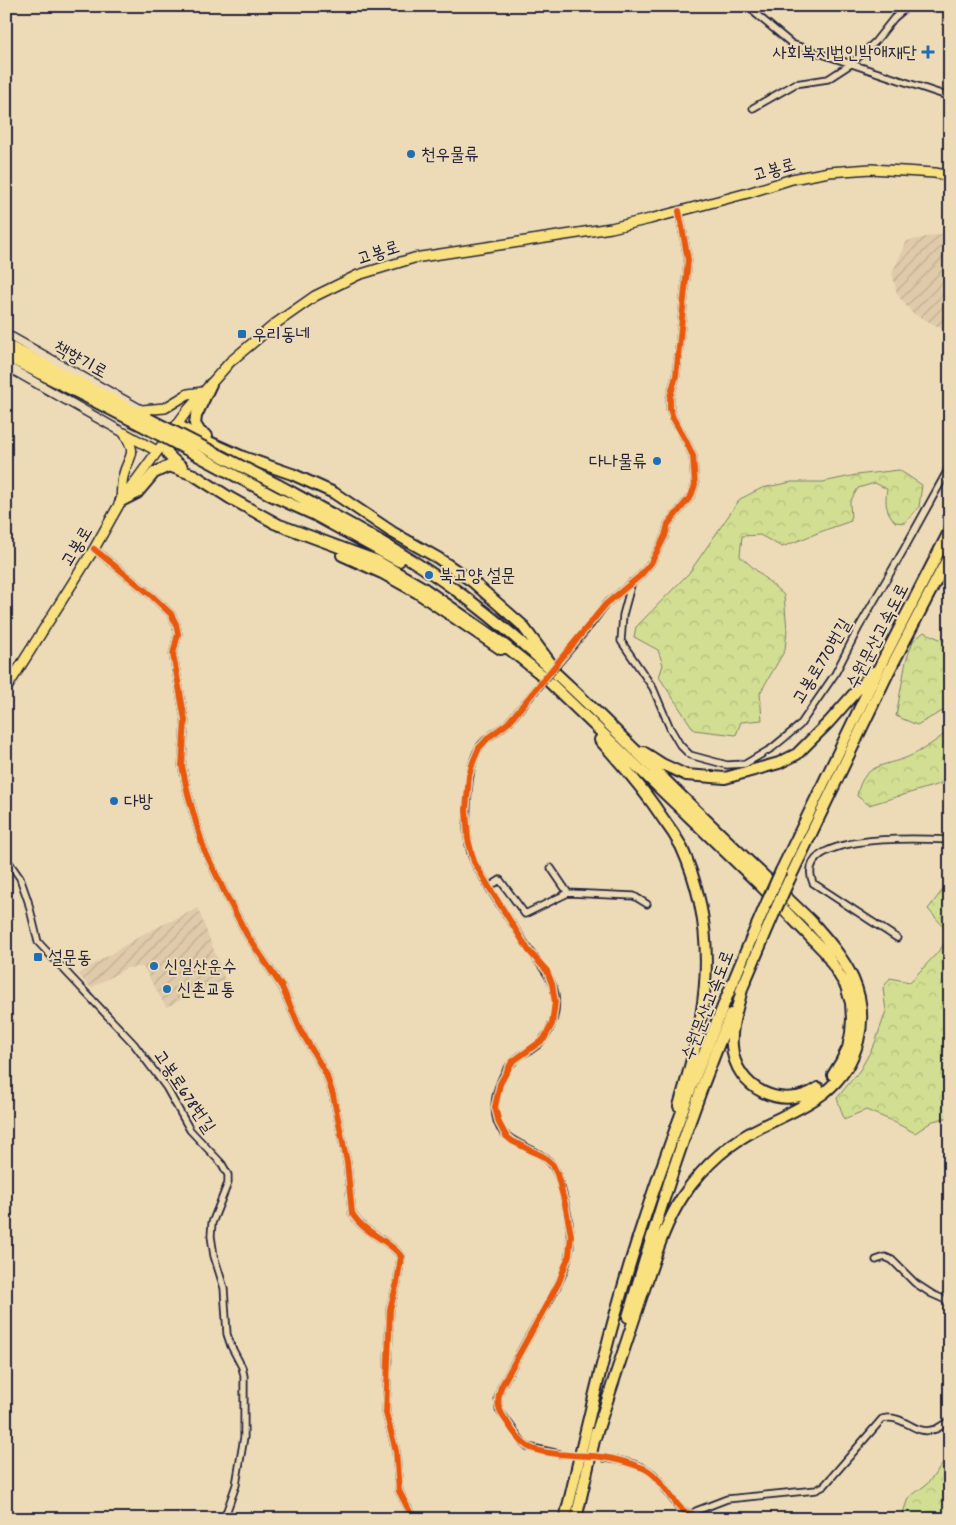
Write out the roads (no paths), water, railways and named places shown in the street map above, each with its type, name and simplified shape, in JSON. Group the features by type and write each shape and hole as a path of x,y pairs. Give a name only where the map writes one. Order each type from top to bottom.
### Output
{"highway":[{"path":"6,345 273,496 356,537 444,589 502,637 522,660"},
{"path":"6,356 278,485 414,562 457,591 505,629 638,748 662,764 686,775 725,778 779,763 797,754 829,722 882,662"},
{"path":"211,384 196,416 195,424 200,432 243,457"},
{"path":"178,425 243,457 292,474 334,493 395,534 438,558 473,582 522,625 566,685"},
{"path":"161,446 168,456 230,498 290,532 382,573 418,593 495,645 522,660"},
{"path":"122,501 137,493 154,473 169,466 194,475"},
{"path":"290,504 425,582 472,617 542,675 638,782 680,844 690,870 704,925 706,982 698,1035 650,1204"},
{"path":"274,522 377,561 422,587 500,641"},
{"name":"수원문산고속도로","path":"565,1519 594,1396 636,1242 718,1020 781,871 882,662 950,530"},
{"name":"수원문산고속도로","path":"576,1519 595,1438 628,1318 660,1212 711,1062 789,880 888,673 950,554"},
{"path":"553,687 761,886 809,934 836,968 846,986 850,1003 851,1033 848,1048 833,1075 811,1093 799,1098 786,1099 773,1096 762,1092 745,1078 739,1070 734,1058 732,1045 733,1028 743,985"},
{"path":"595,1438 653,1262 664,1234 682,1198 702,1171 728,1146 801,1107 824,1092 838,1079 850,1063 856,1050 860,1033 861,1015 854,980 832,944 812,921 596,711"}],"main road":[{"name":"고봉로","path":"6,689 122,501 202,392 230,362 275,324 315,296 358,275 414,258 451,251 585,233 650,220 792,179 830,172 871,169 935,173 950,176"},
{"name":"책향기로","path":"6,334 142,410"},
{"path":"6,366 124,433 161,446 158,417 142,410"},
{"path":"142,410 164,408 188,394 202,392"},
{"path":"122,501 123,475 133,450 124,433"}],"street":[{"path":"751,6 756,14 792,44 950,96"},
{"path":"753,108 795,84 828,79 851,64 875,42 894,18 908,6"},
{"path":"560,1454 528,1447 523,1444 504,1418 497,1404 501,1387 559,1282 569,1255 571,1236 565,1204 553,1165 544,1157 506,1136 496,1114 496,1099 504,1076 512,1062 544,1039 552,1024 555,1002 552,984 547,971 529,951 474,862 468,839 466,810 469,776 479,748 490,736 508,722 592,624 606,604 632,582 651,562 665,536 668,524 691,496 695,486 693,456 670,409 670,397 676,376 688,260 679,211"},
{"name":"고봉로770번길","path":"632,582 623,615 621,640 653,688 680,746 690,756 727,765 745,764 772,748 800,725 835,674 859,627 950,466"},
{"path":"94,549 152,596 171,614 176,624 178,634 174,654 185,720 182,766 204,849 247,935 282,987 300,1029 326,1074 333,1094 347,1162 352,1213 355,1219 396,1250 401,1256 401,1264 390,1309 386,1413 396,1451 399,1491 410,1512 410,1519"},
{"path":"897,938 812,883 810,876 811,867 826,851 847,843 914,838 950,840"},
{"name":"고봉로678번길","path":"6,858 20,878 38,942 134,1044 166,1087 190,1130 222,1164 228,1175 228,1183 212,1223 211,1236 214,1256 224,1288 227,1334 242,1367 244,1376 244,1437 236,1486 224,1519"},
{"path":"551,868 568,893"},
{"path":"489,887 500,880 525,914 568,893 634,896 647,904"},
{"path":"876,1260 885,1257 892,1260 915,1283 932,1294 950,1302"},
{"path":"604,1458 618,1460 653,1473 661,1481 682,1511 691,1516 727,1499 816,1490 824,1486 882,1419 896,1417 918,1430 935,1429 950,1421"},
{"path":"6,1512 8,1519"}],"tunnel":[{"path":"560,1454 580,1456"}],"place":[{"name":"사회복지법인박애재단","path":"928,52"},
{"name":"천우물류","path":"411,154"},
{"name":"우리동네","path":"242,334"},
{"name":"다나물류","path":"657,461"},
{"name":"북고양 설문","path":"429,575"},
{"name":"다방","path":"114,801"},
{"name":"설문동","path":"38,957"},
{"name":"신일산운수","path":"154,966"},
{"name":"신촌교통","path":"167,989"}]}
